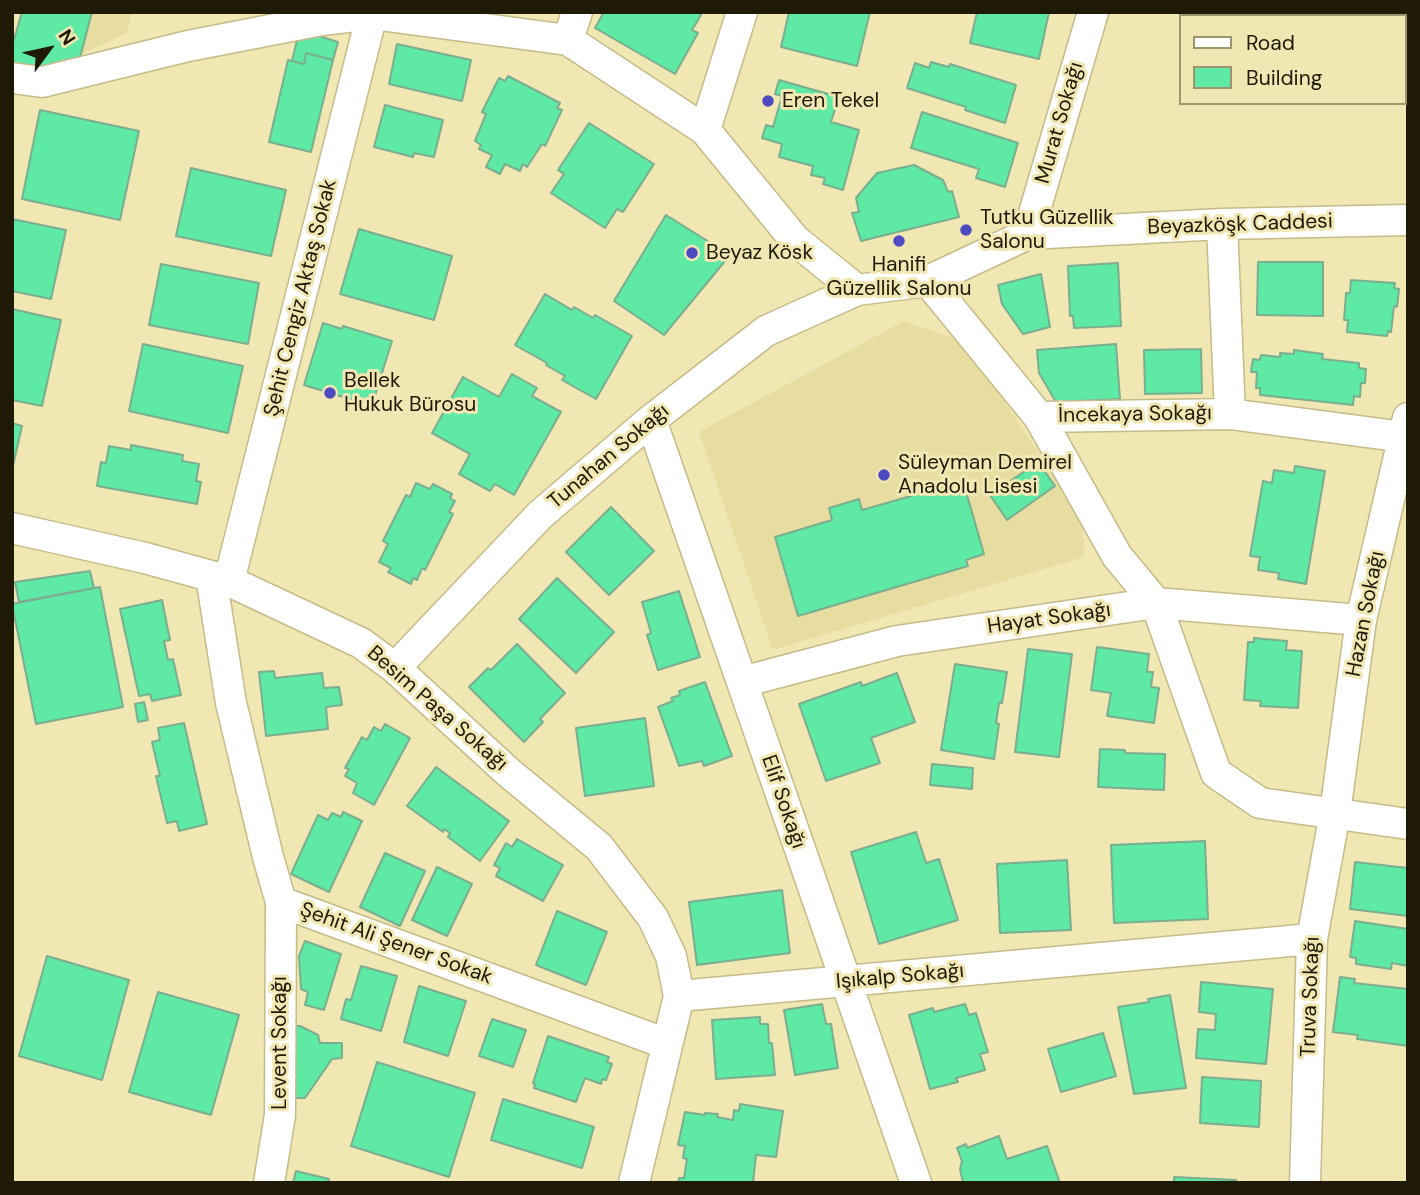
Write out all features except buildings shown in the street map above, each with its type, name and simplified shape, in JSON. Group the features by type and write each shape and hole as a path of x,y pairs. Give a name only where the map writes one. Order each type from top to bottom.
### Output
{"street":[{"path":"705,130 742,12"},
{"name":"Murat Sokağı","path":"1028,234 1093,12"},
{"path":"12,78 42,82 188,46 322,20 373,14 572,26 705,130 795,240 857,290"},
{"name":"Şehit Cengiz Aktaş Sokak","path":"220,578 373,14"},
{"name":"Beyazköşk Caddesi","path":"857,290 929,281 1028,234 1222,224 1408,220"},
{"name":"İncekaya Sokağı","path":"1222,224 1230,414"},
{"path":"929,281 1039,417 1117,555 1156,603 1216,774 1261,803 1408,824"},
{"name":"Tunahan Sokağı","path":"395,668 540,515 651,420 766,331 857,290"},
{"name":"İncekaya Sokağı","path":"1039,417 1230,414 1406,427"},
{"name":"Elif Sokağı","path":"651,420 916,1183"},
{"name":"Hazan Sokağı","path":"1335,813 1361,620 1406,427"},
{"name":"Besim Paşa Sokağı","path":"12,528 220,578 361,643 395,668 508,772 598,847 653,918 671,956 679,996"},
{"name":"Şehit Ali Şener Sokak","path":"220,578 232,703 264,844 281,902 667,1044"},
{"name":"Hayat Sokağı","path":"742,682 897,641 1156,603 1361,620"},
{"name":"Truva Sokağı","path":"1305,1183 1311,939 1335,813"},
{"name":"Levent Sokağı","path":"269,1183 280,1115 281,902"},
{"name":"Işıkalp Sokağı","path":"679,996 1311,939"},
{"path":"634,1183 679,996"}],"shaded area":[{"path":"20,12 132,12 127,33 47,70 12,65 12,43"},
{"name":"Süleyman Demirel Anadolu Lisesi","path":"904,321 964,342 1079,513 1083,525 1084,557 773,650 699,432"}],"place":[{"name":"Eren Tekel","path":"768,101"},
{"name":"Tutku Güzellik Salonu","path":"966,230"},
{"name":"Hanifi Güzellik Salonu","path":"899,241"},
{"name":"Beyaz Kösk","path":"692,253"},
{"name":"Bellek Hukuk Bürosu","path":"330,393"},
{"name":"Süleyman Demirel Anadolu Lisesi","path":"884,475"}]}
